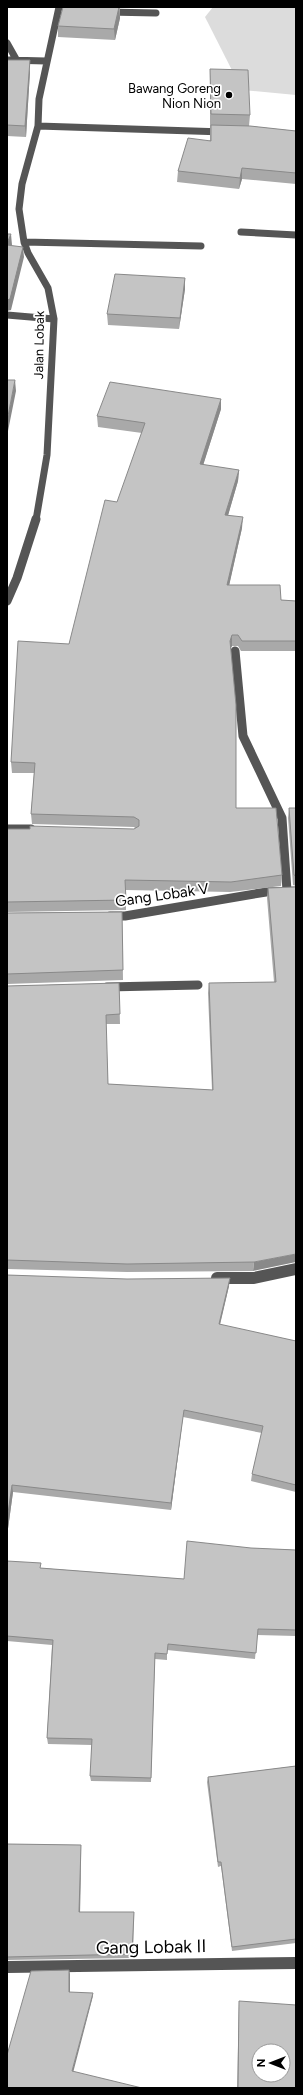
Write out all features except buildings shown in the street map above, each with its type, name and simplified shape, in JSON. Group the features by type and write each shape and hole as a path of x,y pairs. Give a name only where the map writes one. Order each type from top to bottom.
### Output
{"street":[{"path":"59,10 66,12"},
{"name":"Jalan Lobak","path":"7,601 17,578 32,535 41,494 47,447 54,318 48,288 28,253 24,242 19,209 20,195 38,126 39,99 46,61 59,10"},
{"path":"96,12 156,12"},
{"path":"7,43 16,60"},
{"path":"7,60 46,61"},
{"path":"38,126 234,132"},
{"path":"241,232 296,235"},
{"path":"24,242 201,246"},
{"path":"7,315 54,318"},
{"path":"235,651 243,736 282,818 291,891"},
{"path":"7,829 39,830"},
{"name":"Gang Lobak V","path":"102,916 125,916 266,892 291,891"},
{"path":"94,988 198,985"},
{"path":"206,1279 254,1278 296,1269"},
{"name":"Gang Lobak II","path":"7,1968 296,1963"}],"shaded area":[{"path":"213,7 296,7 296,95 242,90 205,17"}],"place":[{"name":"Bawang Goreng Nion Nion","path":"229,95"}]}
